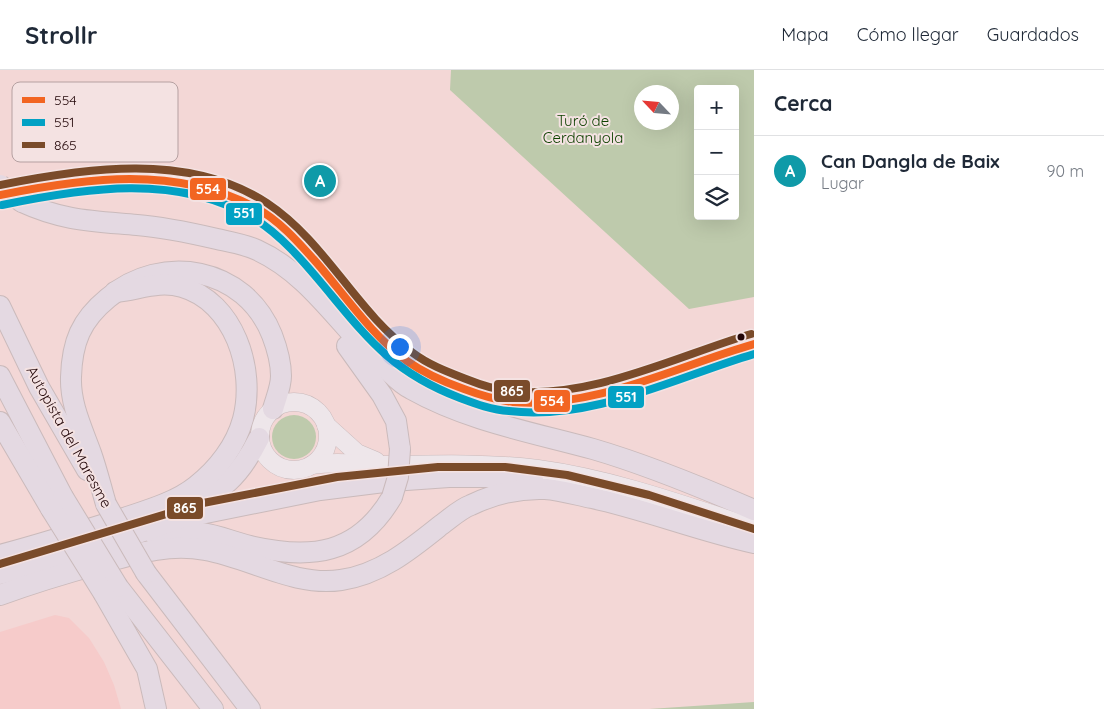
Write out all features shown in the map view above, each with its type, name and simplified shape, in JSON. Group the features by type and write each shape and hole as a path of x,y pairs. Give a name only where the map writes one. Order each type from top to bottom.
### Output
{"highway":[{"path":"0,185 22,202 44,212 86,222 138,225 242,244 276,260 308,285 359,344 402,382 444,406 481,420 617,456 675,476 754,510"},
{"path":"109,543 168,533 199,532 273,550 306,554 322,552 345,545 364,532 377,520 392,497 398,477 396,421 363,366 307,296 287,278 260,258 218,239"},
{"path":"106,504 92,454 80,426 73,401 71,379 73,349 84,322 115,292 132,280 154,273 179,270 222,281 244,295 256,308 269,329 280,362 281,377 273,409"},
{"path":"0,555 91,528 171,501 196,487 219,465 234,442 243,419 246,397 241,350 232,328 218,309 203,296 183,287 164,283 115,292"},
{"name":"Autopista del Maresme","path":"0,306 39,388 146,572 250,709"},
{"name":"Autopista del Maresme","path":"0,376 57,503 111,590 213,709"},
{"path":"0,422 57,503"},
{"path":"91,528 171,512 210,497 240,471 259,438"},
{"path":"0,574 109,543 181,518 320,490 418,478 491,477 537,480 587,489 674,513 754,542"},
{"path":"0,595 77,570 149,550 186,547 235,556 291,576 308,580 340,580 360,576 384,567 469,505 508,491 546,489 601,500 754,542"},
{"path":"111,590 148,669 156,709"}],"main road":[{"path":"398,457 370,465 341,461 297,470 278,467 263,452 259,438 262,422 273,409 290,402 304,403 316,410 326,426 357,453 376,461 398,457 498,465 567,474 642,492 754,528"},
{"path":"312,466 326,448 328,437 326,426"}],"street":[{"path":"0,196 49,184 121,177 164,179 230,195 258,209 309,254 375,330 406,360 439,380 483,396 516,402 544,402 587,397 754,344"}],"shaded area":[{"path":"55,615 69,618 89,638 104,662 114,685 121,709 0,709 0,632"}],"green space":[{"name":"Turó de Cerdanyola","path":"451,70 754,70 754,297 689,309 450,90"},
{"path":"290,415 298,415 310,421 316,437 310,453 298,459 290,459 278,453 272,441 272,433 278,421"},
{"path":"754,702 754,709 649,709"}],"transit line":[{"name":"865","path":"0,185 67,173 136,168 171,170 204,176 237,187 267,203 288,219 307,237 374,318 413,353 446,371 499,390 541,392 602,383 751,334"},
{"name":"554","path":"0,195 97,180 130,179 194,185 226,194 256,208 281,225 316,262 370,327 407,361 449,383 500,400 544,402 605,393 754,344"},
{"name":"551","path":"2,205 65,194 130,188 162,190 193,195 224,204 263,224 291,248 368,338 399,365 436,388 460,398 496,409 540,412 572,410 634,395 754,354"},
{"name":"865","path":"0,564 203,503 337,477 438,467 505,467 567,475 649,495 754,529"}],"place":[{"name":"Can Dangla de Baix","path":"320,181"}]}
